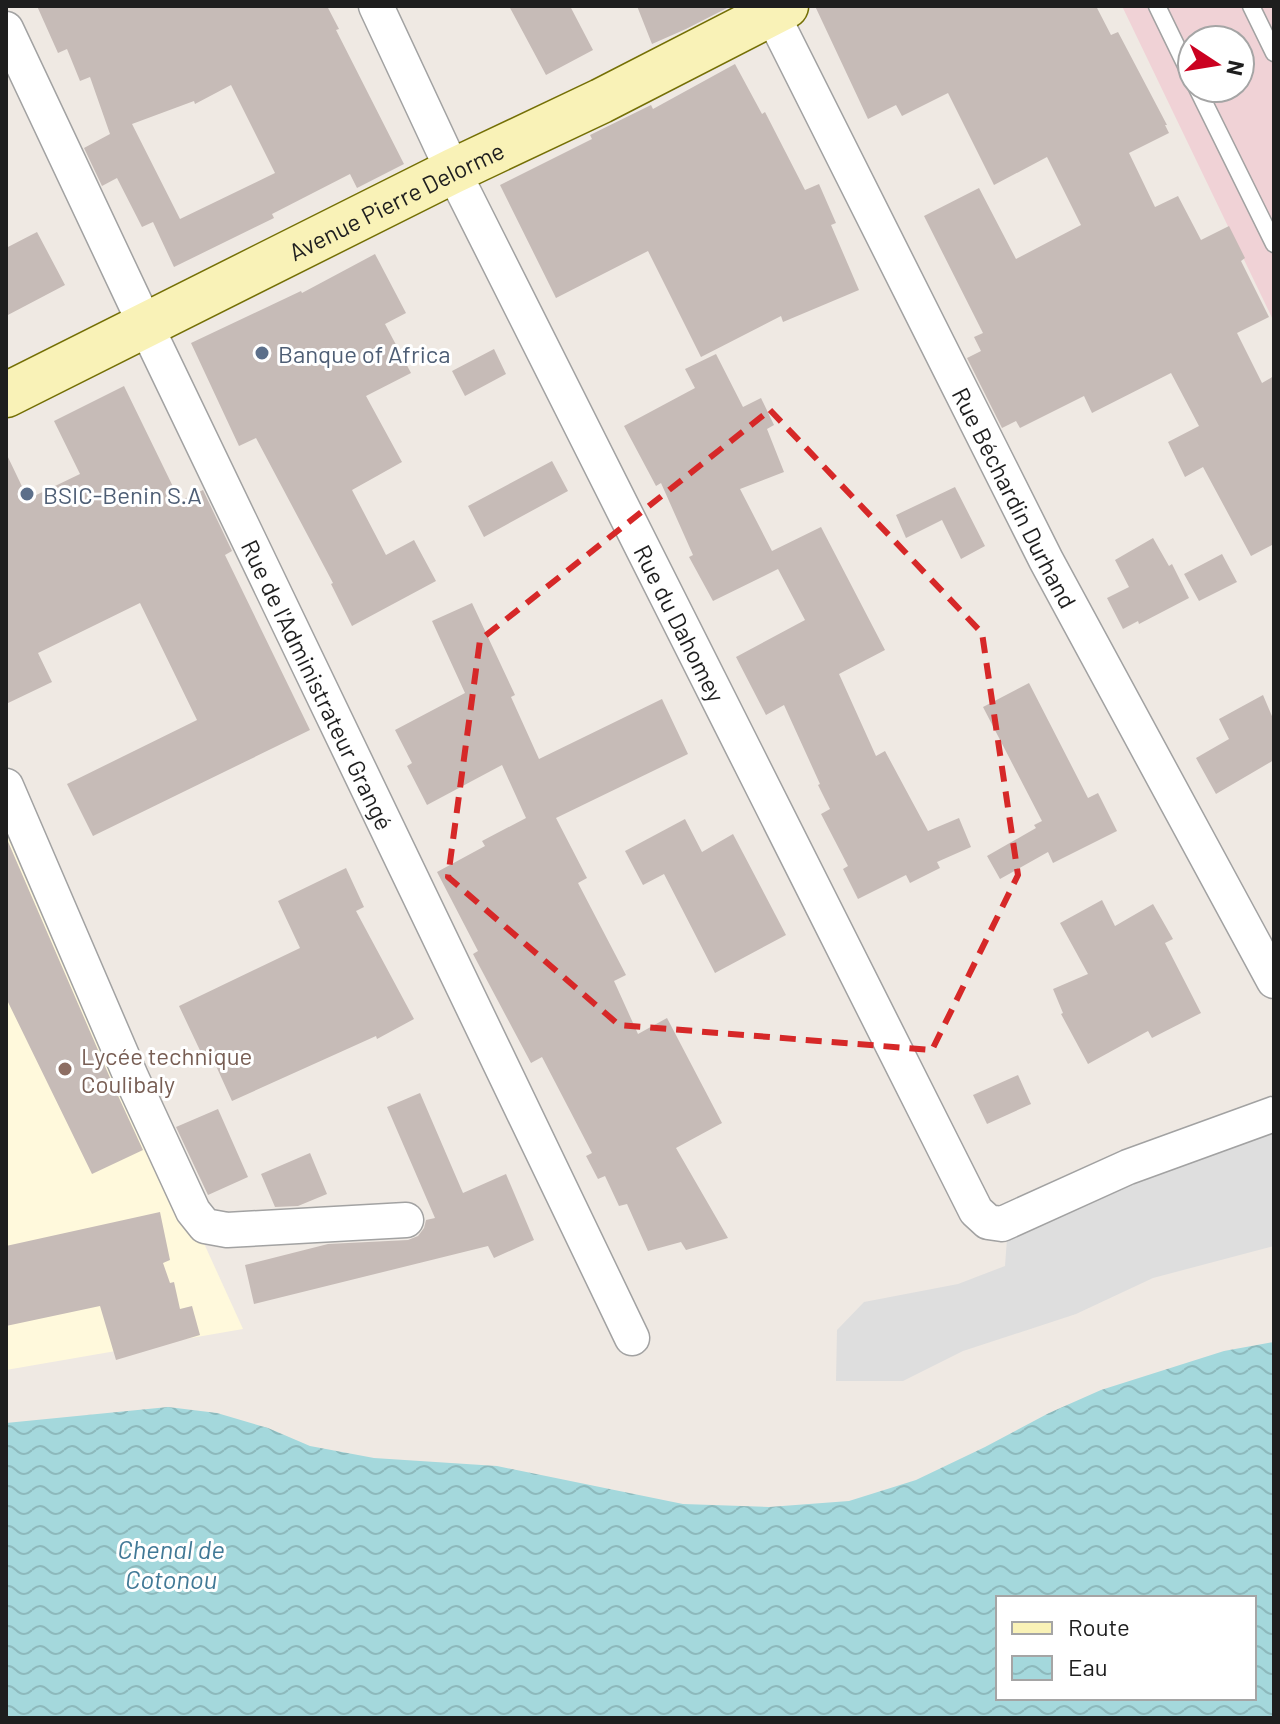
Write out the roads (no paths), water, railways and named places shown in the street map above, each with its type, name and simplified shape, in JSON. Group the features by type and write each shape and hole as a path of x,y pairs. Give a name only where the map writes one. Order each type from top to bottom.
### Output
{"main road":[{"name":"Avenue Pierre Delorme","path":"6,395 453,171 601,101 775,8"}],"street":[{"name":"Rue du Dahomey","path":"376,6 453,171 976,1211 988,1222 1002,1224 1128,1167 1274,1114"},
{"name":"Rue Béchardin Durhand","path":"775,8 1046,560 1274,981"},
{"name":"Rue de l'Administrateur Grangé","path":"6,29 632,1338"},
{"path":"6,786 171,1166 193,1211 205,1226 227,1230 406,1220"}],"lane":[{"path":"1157,6 1176,45"},
{"path":"1251,6 1274,53"},
{"path":"1205,104 1274,244"}],"water":[{"name":"Chenal de Cotonou","path":"1274,1342 1274,1718 6,1718 6,1423 168,1407 217,1413 268,1428 310,1446 374,1458 497,1466 683,1504 769,1507 849,1501 916,1480 1101,1390 1224,1351"}],"place":[{"name":"Banque of Africa","path":"262,353"},
{"name":"BSIC-Benin S.A","path":"27,494"},
{"name":"Lycée technique Coulibaly","path":"65,1069"}]}
